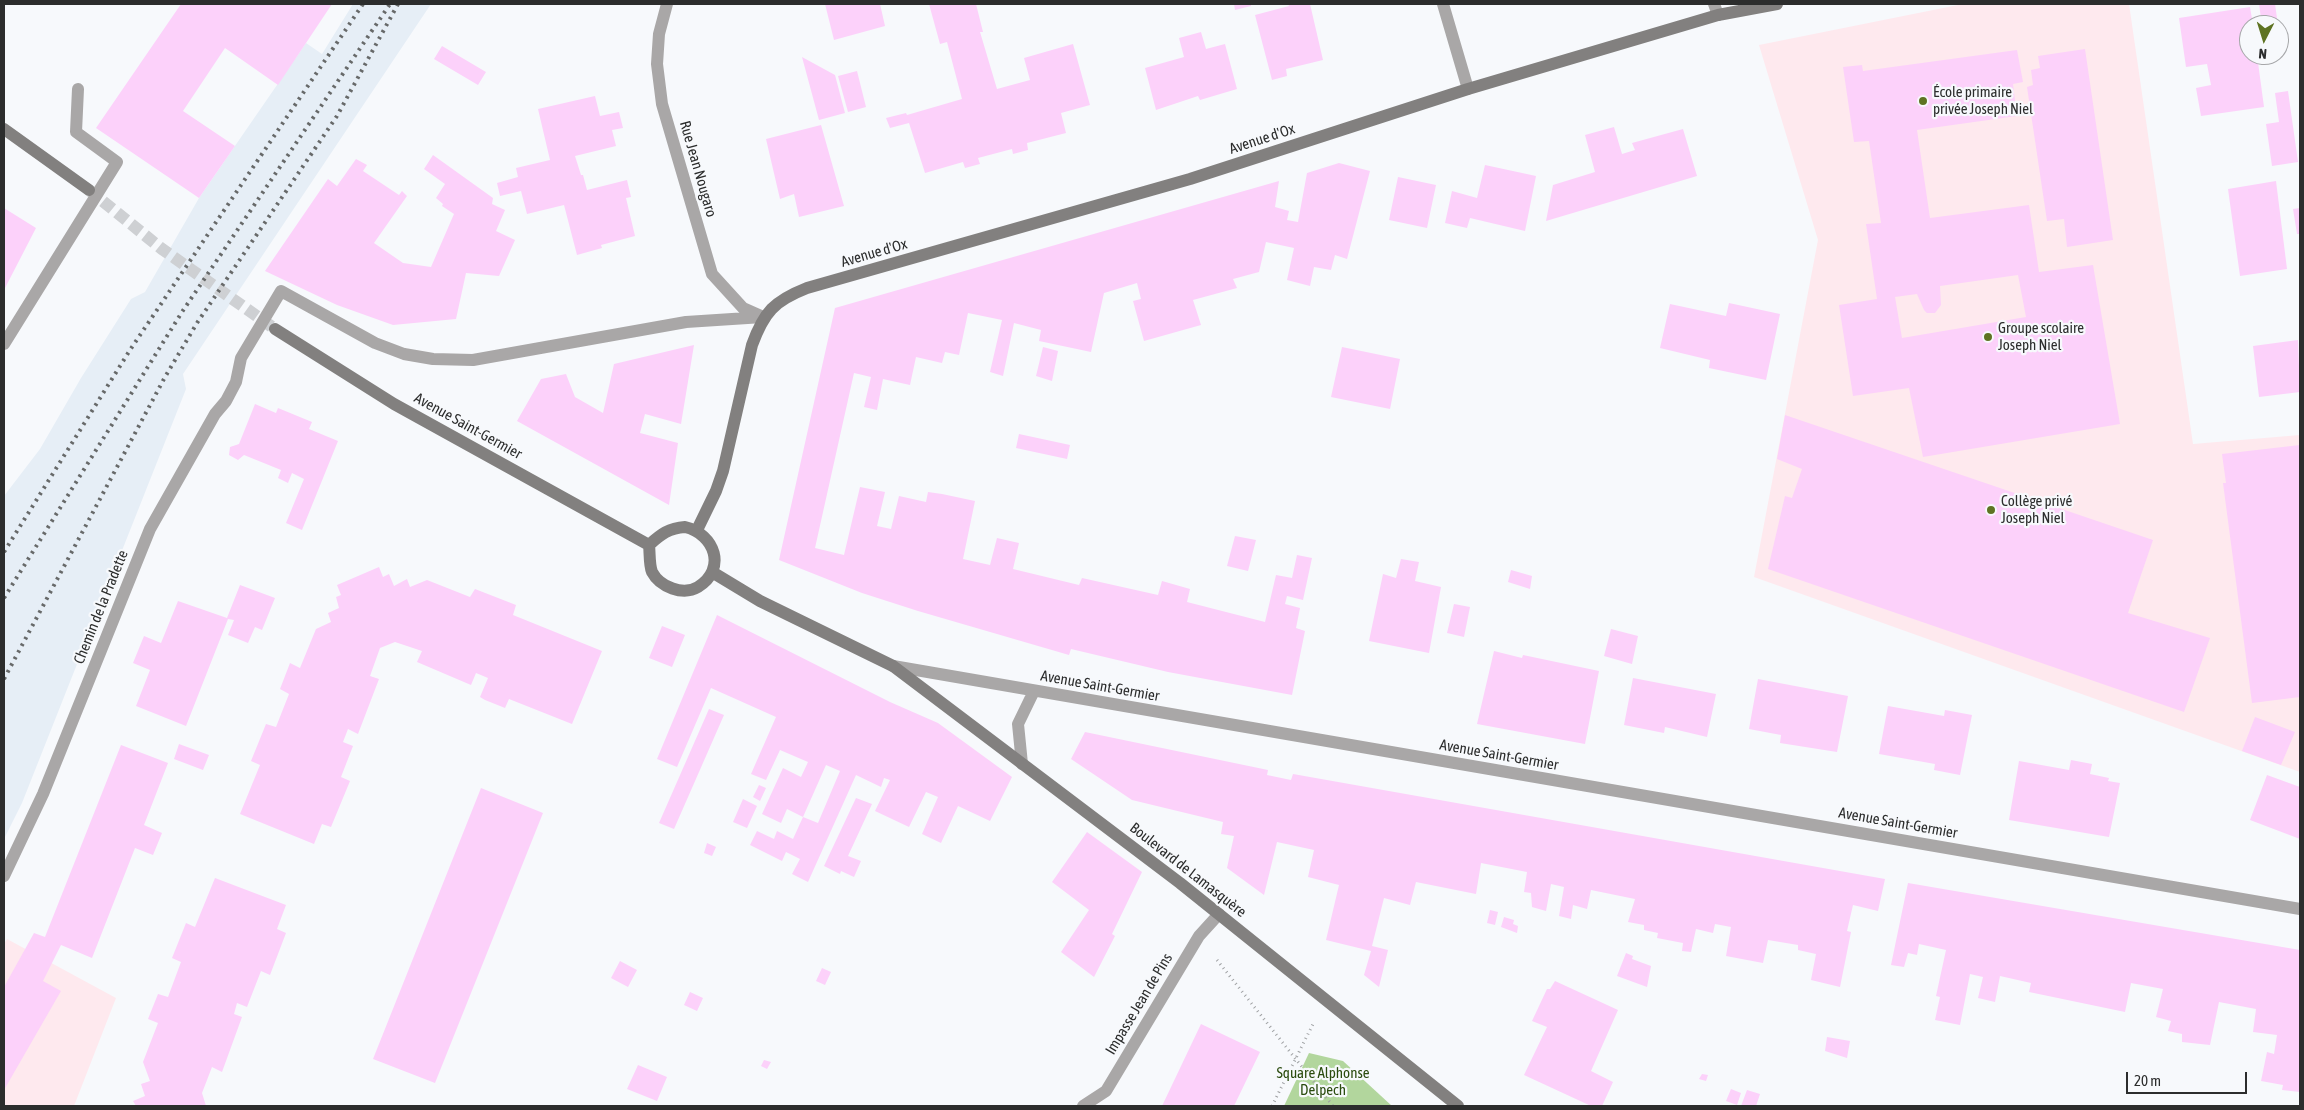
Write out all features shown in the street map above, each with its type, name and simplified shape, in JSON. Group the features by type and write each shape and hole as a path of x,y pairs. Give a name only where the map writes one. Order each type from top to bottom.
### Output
{"main road":[{"name":"Avenue d'Ox","path":"763,317 785,297 806,288 1190,179 1716,10 1777,4"},
{"path":"4,129 89,190"},
{"path":"697,530 713,499 723,471 752,345 763,317"},
{"name":"Avenue Saint-Germier","path":"275,329 394,404 649,545"},
{"path":"685,527 697,530 707,538 713,548 712,572 698,587 678,591 659,582 651,570 649,545 661,534 672,528 685,527"},
{"name":"Avenue Saint-Germier","path":"712,572 760,601 893,666"},
{"name":"Boulevard de Lamasquère","path":"893,666 1219,914 1458,1106"}],"street":[{"name":"Rue Jean Nougaro","path":"667,4 659,34 658,64 662,104 712,274 743,308 763,317"},
{"path":"1443,4 1468,89"},
{"path":"4,344 117,162 76,132 78,89"},
{"name":"Chemin de la Pradette","path":"4,876 43,794 150,528 215,414 226,401 236,382 241,358 281,291 375,343 404,354 433,359 473,360 686,322 763,317"},
{"name":"Avenue Saint-Germier","path":"893,666 2300,909"},
{"path":"1022,764 1018,724 1034,691"},
{"name":"Impasse Jean de Pins","path":"1088,1105 1106,1091 1198,936 1219,914"}],"path":[{"path":"1198,936 1333,1106"},
{"path":"1272,1106 1294,1058 1326,1000"}],"shaded area":[{"path":"353,4 431,4 183,374 186,389 22,803 4,839 4,496 40,449 81,378 131,299 145,292 199,198 306,43 322,54"},
{"name":"Groupe scolaire Joseph Niel","path":"1963,4 2129,4 2193,444 2300,435 2300,772 1754,577 1818,240 1759,45"},
{"path":"7,939 116,998 74,1106 4,1106 4,944"}],"green space":[{"name":"Square Alphonse Delpech","path":"1309,1053 1343,1061 1392,1106 1284,1106"}],"building":[{"path":"181,4 332,4 278,85 225,48 183,111 235,146 199,198 96,128"},
{"path":"825,4 880,4 885,26 834,40"},
{"path":"929,4 976,4 983,32 980,32 997,89 1030,80 1024,58 1073,44 1090,105 1061,113 1066,133 1027,143 1028,150 1013,154 1012,149 978,158 980,164 965,168 963,162 925,173 909,123 890,128 886,118 906,113 907,115 962,99 947,42 940,44"},
{"path":"1234,4 1251,4 1251,6 1235,10"},
{"path":"1288,4 1310,4 1323,60 1286,69 1287,76 1272,80 1255,15 1289,6"},
{"path":"2259,4 2275,4 2277,15 2261,15"},
{"path":"2250,7 2251,15 2239,15 2239,65 2258,65 2264,107 2201,116 2196,88 2211,85 2207,64 2186,67 2179,18"},
{"path":"1201,32 1206,49 1225,44 1237,89 1200,100 1198,96 1156,110 1145,68 1184,57 1179,38"},
{"path":"442,46 486,72 478,85 434,59"},
{"path":"2085,49 2113,240 2067,247 2064,219 2047,221 2027,87 2033,85 2031,70 2040,68 2038,56"},
{"path":"2017,50 2023,82 2013,84 2017,116 1917,130 1930,218 2029,205 2039,272 2093,265 2120,424 1923,457 1909,388 1853,396 1839,305 1877,299 1866,224 1881,223 1869,141 1854,142 1843,67 1862,65 1863,71","holes":["2018,275 2026,317 1902,338 1895,297 1917,294 1924,310 1927,313 1935,313 1941,305 1940,286"]},
{"path":"802,57 835,75 845,113 819,120"},
{"path":"857,71 866,107 848,112 838,76"},
{"path":"2288,91 2298,162 2272,166 2266,124 2279,122 2275,93"},
{"path":"595,96 600,116 619,112 623,128 612,130 616,146 575,156 587,190 627,180 631,197 626,198 635,236 601,245 602,248 577,255 564,205 527,214 521,191 500,196 497,183 518,177 516,168 550,160 538,109"},
{"path":"821,125 844,206 799,217 794,194 780,199 766,139"},
{"path":"1614,127 1622,154 1635,150 1632,143 1683,129 1697,176 1546,221 1553,185 1595,172 1585,135"},
{"path":"433,155 493,198 492,204 505,210 496,231 515,240 499,276 466,273 456,319 393,325 337,305 265,271 328,179 337,186 356,159 367,165 363,171 399,195 402,191 407,196 374,243 403,263 431,267 454,214 442,206 443,204 436,198 445,184 424,169"},
{"path":"1339,163 1370,171 1347,259 1335,255 1331,270 1314,267 1310,286 1287,280 1294,248 1266,242 1259,272 1233,279 1237,288 1193,300 1201,325 1144,341 1133,301 1141,299 1137,283 1104,293 1091,352 1039,341 1041,330 1014,323 1003,376 990,372 1002,320 968,313 959,355 945,352 942,363 916,357 910,385 883,379 877,410 864,407 871,377 854,373 815,548 844,555 860,487 885,492 877,526 891,529 899,496 926,502 928,492 942,494 975,501 963,559 990,565 997,538 1019,543 1013,569 1079,585 1082,578 1158,595 1162,581 1190,589 1187,602 1265,622 1276,575 1292,578 1297,555 1312,558 1303,600 1287,596 1285,604 1300,608 1296,628 1305,631 1292,695 1168,672 1071,649 1069,655 862,593 779,560 835,308 1279,181 1275,207 1289,211 1287,220 1298,222 1307,173"},
{"path":"1485,165 1536,176 1525,231 1470,218 1467,228 1445,223 1452,191 1477,198"},
{"path":"1398,177 1436,185 1427,228 1389,220"},
{"path":"2276,181 2287,269 2240,276 2228,189"},
{"path":"4,208 36,228 4,290"},
{"path":"2300,208 2300,234 2297,234 2293,209"},
{"path":"1729,303 1780,314 1766,380 1709,368 1710,360 1660,348 1670,304 1726,316"},
{"path":"2298,340 2300,392 2259,397 2253,346"},
{"path":"694,345 681,424 645,414 640,433 678,443 669,505 517,421 541,379 566,374 575,397 603,413 614,364"},
{"path":"1043,347 1058,351 1052,381 1036,376"},
{"path":"1342,347 1400,359 1390,409 1331,397"},
{"path":"255,404 276,413 278,408 312,422 309,429 338,441 302,530 286,523 304,479 292,473 288,483 278,478 281,470 244,455 238,460 229,455 230,447 239,444"},
{"path":"1785,415 2153,540 2128,613 2210,638 2184,712 1768,569 1785,496 1792,498 1802,469 1777,459"},
{"path":"1019,434 1070,445 1067,459 1016,448"},
{"path":"2300,445 2300,697 2252,703 2223,483 2226,483 2222,454"},
{"path":"1235,536 1256,540 1248,571 1227,566"},
{"path":"1401,559 1419,562 1415,581 1441,587 1429,653 1369,641 1383,574 1396,578"},
{"path":"379,567 383,577 389,574 394,586 407,579 410,587 427,580 470,597 475,589 516,605 513,615 602,651 572,724 509,699 505,708 485,700 480,697 488,678 476,673 471,685 417,662 422,651 395,642 380,648 370,676 379,679 358,734 348,729 343,742 353,746 341,777 350,781 331,827 322,824 314,844 240,814 260,765 251,761 266,724 276,727 289,694 280,689 290,663 300,668 316,629 331,622 328,613 339,608 336,597 341,595 337,585"},
{"path":"1511,570 1532,576 1530,589 1508,582"},
{"path":"240,585 275,598 262,630 255,627 248,643 228,635 234,620 228,619 186,726 136,706 150,670 133,663 144,636 161,643 178,601 227,618"},
{"path":"1454,604 1470,607 1464,637 1447,633"},
{"path":"717,615 890,702 938,723 1012,777 990,821 958,806 941,843 922,834 938,797 926,792 909,827 875,811 890,780 884,778 881,787 856,775 808,882 792,874 800,859 786,852 782,861 750,845 757,831 774,839 777,831 793,839 803,817 787,809 781,823 762,814 783,768 801,777 808,762 780,750 766,780 751,774 776,717 711,688 677,767 657,759","holes":["826,765 840,771 818,823 803,817"]},
{"path":"662,626 685,635 672,667 649,658"},
{"path":"1611,629 1638,636 1632,664 1604,656"},
{"path":"1494,651 1522,658 1523,655 1599,671 1585,744 1477,724"},
{"path":"1633,678 1716,694 1707,737 1665,727 1664,733 1624,725"},
{"path":"1758,679 1848,696 1837,752 1780,743 1781,735 1749,729"},
{"path":"1888,706 1944,716 1945,710 1972,715 1960,775 1934,770 1935,764 1879,754"},
{"path":"709,709 724,715 674,829 659,823"},
{"path":"2255,717 2295,732 2281,765 2242,751"},
{"path":"1085,732 1268,770 1267,775 1291,780 1293,774 1885,879 1878,911 1853,905 1847,931 1851,932 1840,987 1811,980 1816,954 1798,950 1798,945 1768,940 1763,963 1726,956 1731,927 1715,924 1713,933 1696,929 1691,952 1682,951 1683,943 1657,938 1658,933 1644,930 1644,925 1628,922 1635,899 1591,890 1587,909 1573,905 1571,919 1559,916 1564,887 1551,884 1546,911 1532,907 1531,893 1524,892 1527,872 1481,863 1476,894 1416,882 1410,905 1384,898 1372,946 1388,950 1379,987 1364,975 1371,951 1326,940 1339,885 1308,877 1314,850 1277,842 1264,895 1227,868 1234,836 1221,834 1223,822 1132,800 1071,759"},
{"path":"179,744 209,755 203,770 174,759"},
{"path":"121,745 168,763 144,825 162,833 153,855 135,848 92,958 61,945 43,981 61,991 4,1090 4,987 34,933 45,937"},
{"path":"2071,760 2092,764 2090,774 2109,778 2108,781 2120,783 2109,837 2009,820 2019,761 2069,770"},
{"path":"2267,775 2300,787 2300,839 2250,820"},
{"path":"759,785 766,788 760,801 753,797"},
{"path":"481,788 543,813 435,1083 373,1059"},
{"path":"856,798 872,804 848,856 861,861 854,877 841,871 840,874 824,866"},
{"path":"743,799 757,806 747,828 733,822"},
{"path":"1087,832 1142,872 1112,934 1115,936 1094,977 1061,952 1089,910 1052,882"},
{"path":"707,843 716,847 712,856 704,853"},
{"path":"215,878 286,905 277,929 286,933 270,975 261,971 247,1007 237,1003 234,1014 242,1017 222,1072 212,1067 202,1093 206,1106 136,1106 133,1101 145,1096 141,1084 150,1081 143,1062 158,1023 148,1019 158,994 168,997 181,962 172,958 186,923 195,927"},
{"path":"1908,883 2300,950 2300,1092 2282,1090 2283,1085 2261,1081 2267,1052 2274,1054 2277,1035 2253,1032 2256,1009 2219,1002 2210,1045 2182,1042 2182,1034 2168,1031 2171,1021 2156,1017 2163,989 2131,983 2125,1012 2029,992 2031,983 2000,976 1995,1002 1978,998 1983,977 1970,974 1960,1025 1935,1020 1940,997 1936,996 1946,950 1919,944 1917,955 1908,953 1904,967 1891,965"},
{"path":"1490,910 1498,912 1495,925 1487,923"},
{"path":"1504,917 1514,920 1513,924 1518,926 1517,933 1501,927"},
{"path":"1626,953 1633,956 1632,959 1651,966 1647,987 1617,976"},
{"path":"620,961 637,970 628,987 611,978"},
{"path":"822,968 831,972 825,985 816,981"},
{"path":"1555,981 1618,1010 1591,1071 1613,1082 1602,1106 1591,1106 1524,1075 1547,1027 1532,1021 1547,989 1550,989"},
{"path":"690,992 703,998 697,1011 684,1005"},
{"path":"1201,1024 1260,1052 1234,1106 1162,1106"},
{"path":"1827,1037 1850,1041 1847,1058 1825,1051"},
{"path":"764,1060 771,1062 767,1069 761,1066"},
{"path":"638,1065 667,1077 657,1101 627,1089"},
{"path":"1702,1074 1708,1075 1706,1081 1699,1079"},
{"path":"1731,1089 1741,1093 1737,1105 1726,1101"},
{"path":"1747,1090 1760,1094 1756,1106 1741,1106"}],"tunnel":[{"path":"89,190 162,249 275,329"}],"railway":[{"path":"4,552 130,350 363,4"},
{"path":"4,598 182,312 390,4"},
{"path":"4,679 165,377 197,323 337,116 398,4"}],"place":[{"name":"École primaire privée Joseph Niel","path":"1923,101"},
{"name":"Groupe scolaire Joseph Niel","path":"1988,337"},
{"name":"Collège privé Joseph Niel","path":"1991,510"}]}
